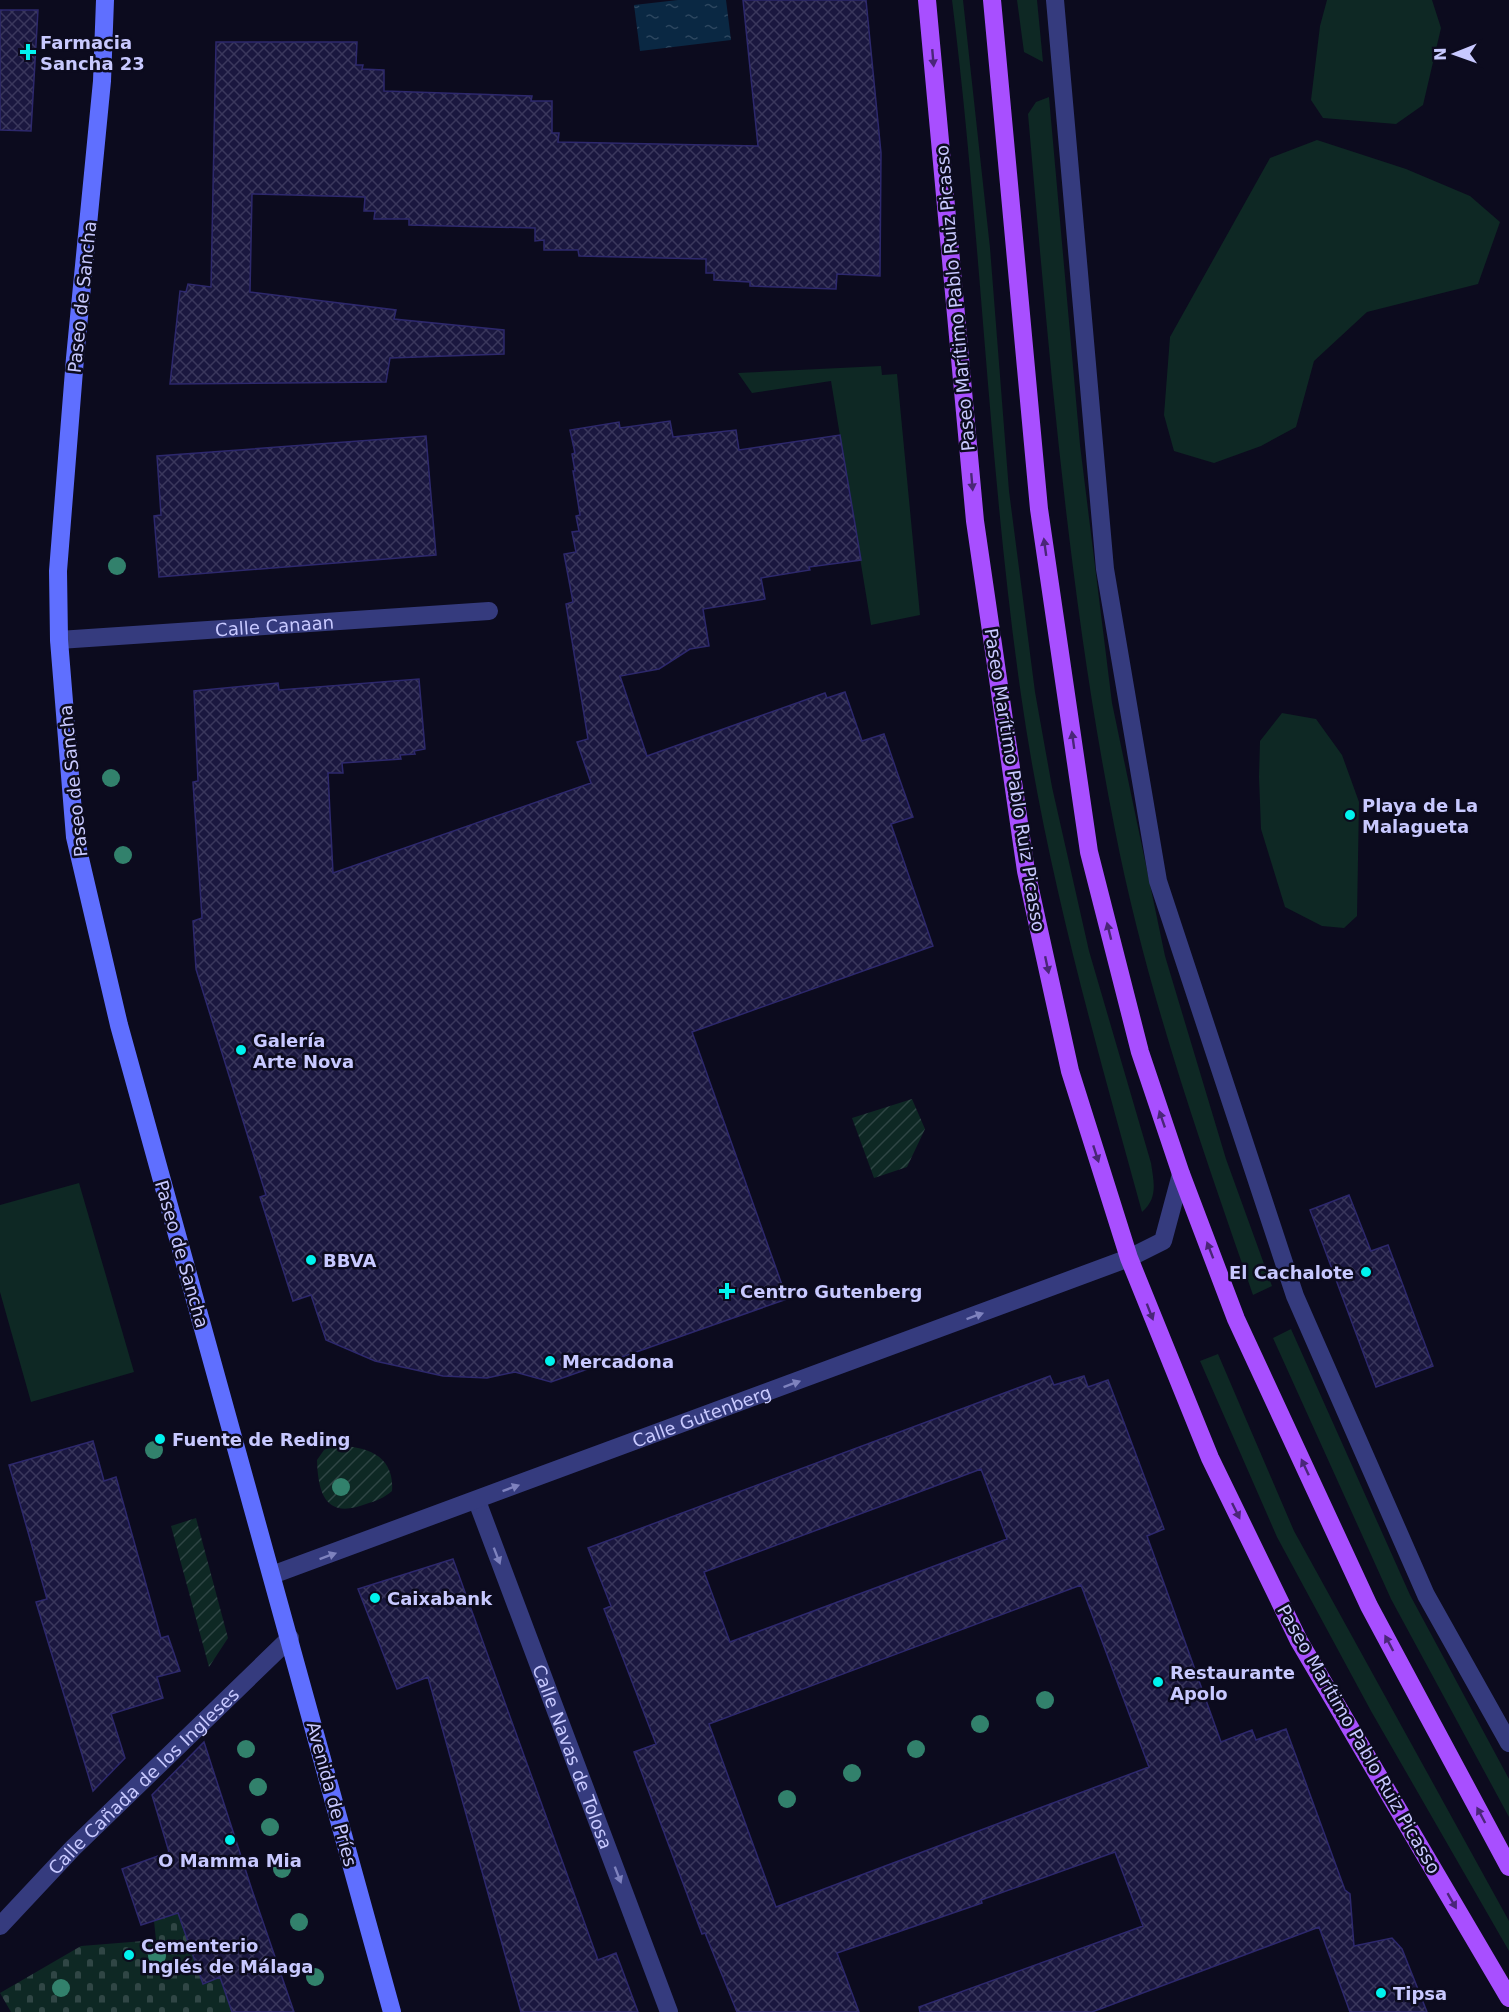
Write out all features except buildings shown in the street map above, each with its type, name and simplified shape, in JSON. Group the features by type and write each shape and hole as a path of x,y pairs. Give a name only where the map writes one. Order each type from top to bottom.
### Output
{"main road":[{"name":"Paseo de Sancha","path":"105,0 102,81 58,571 59,640 75,837 119,1025 273,1575"},
{"name":"Paseo Marítimo Pablo Ruiz Picasso","path":"927,0 975,521 1026,871 1070,1071 1129,1258 1210,1458 1299,1641 1509,1998"},
{"path":"992,0 1039,508 1089,852 1140,1052 1181,1174 1236,1319 1369,1606 1509,1866"},
{"name":"Avenida de Príes","path":"273,1575 392,2012"}],"street":[{"path":"1055,0 1105,568 1158,881 1295,1296 1426,1595 1509,1743"},
{"name":"Calle Canaan","path":"59,640 489,610"},
{"name":"Calle Gutenberg","path":"273,1575 1129,1258 1163,1241 1181,1174"},
{"name":"Calle Navas de Tolosa","path":"477,1501 669,2012"},
{"name":"Calle Cañada de los Ingleses","path":"0,1926 74,1848 290,1638"}],"green space":[{"path":"952,0 963,0 990,248 1009,491 1035,692 1052,787 1089,951 1151,1163 1153,1196 1142,1212 1073,955 1031,761 1000,521 962,87"},
{"path":"1017,0 1037,0 1043,62 1024,52"},
{"path":"1327,0 1432,0 1441,28 1423,105 1396,124 1323,118 1311,100 1320,26"},
{"path":"1049,97 1080,445 1112,703 1165,956 1226,1159 1272,1286 1253,1295 1194,1123 1158,1007 1128,889 1099,741 1072,563 1028,114 1036,102"},
{"path":"1317,140 1406,169 1470,196 1500,222 1478,284 1367,312 1314,361 1296,427 1261,446 1214,463 1174,451 1164,415 1170,337 1270,158"},
{"path":"881,366 882,375 897,374 920,615 871,625 831,381 752,393 738,373"},
{"path":"1282,713 1316,719 1342,755 1359,802 1357,916 1344,928 1322,926 1285,907 1261,829 1260,741"},
{"path":"912,1099 925,1129 907,1167 874,1178 852,1118"},
{"path":"79,1183 134,1372 31,1402 0,1292 0,1205"},
{"path":"1291,1329 1410,1595 1509,1779 1509,1817 1391,1599 1273,1338"},
{"path":"1218,1354 1294,1531 1509,1921 1509,1951 1371,1711 1277,1537 1200,1361"},
{"path":"333,1446 356,1447 375,1454 383,1460 392,1478 392,1491 377,1500 353,1508 342,1509 327,1501 320,1484 317,1460 324,1450"},
{"path":"196,1518 228,1638 209,1667 171,1526"},
{"name":"Cementerio Inglés de Málaga","path":"180,1913 220,1977 232,2012 11,2012 0,1993 81,1946 156,1940 154,1921"}],"water":[{"path":"678,0 726,0 731,40 640,51 634,5"}],"place":[{"name":"Farmacia Sancha 23","path":"28,52"},
{"name":"Playa de La Malagueta","path":"1350,815"},
{"name":"Galería Arte Nova","path":"241,1050"},
{"name":"BBVA","path":"311,1260"},
{"name":"El Cachalote","path":"1366,1272"},
{"name":"Centro Gutenberg","path":"727,1291"},
{"name":"Mercadona","path":"550,1361"},
{"name":"Fuente de Reding","path":"160,1439"},
{"name":"Caixabank","path":"375,1598"},
{"name":"Restaurante Apolo","path":"1158,1682"},
{"name":"O Mamma Mia","path":"230,1840"},
{"name":"Cementerio Inglés de Málaga","path":"129,1955"},
{"name":"Tipsa","path":"1381,1993"}]}
